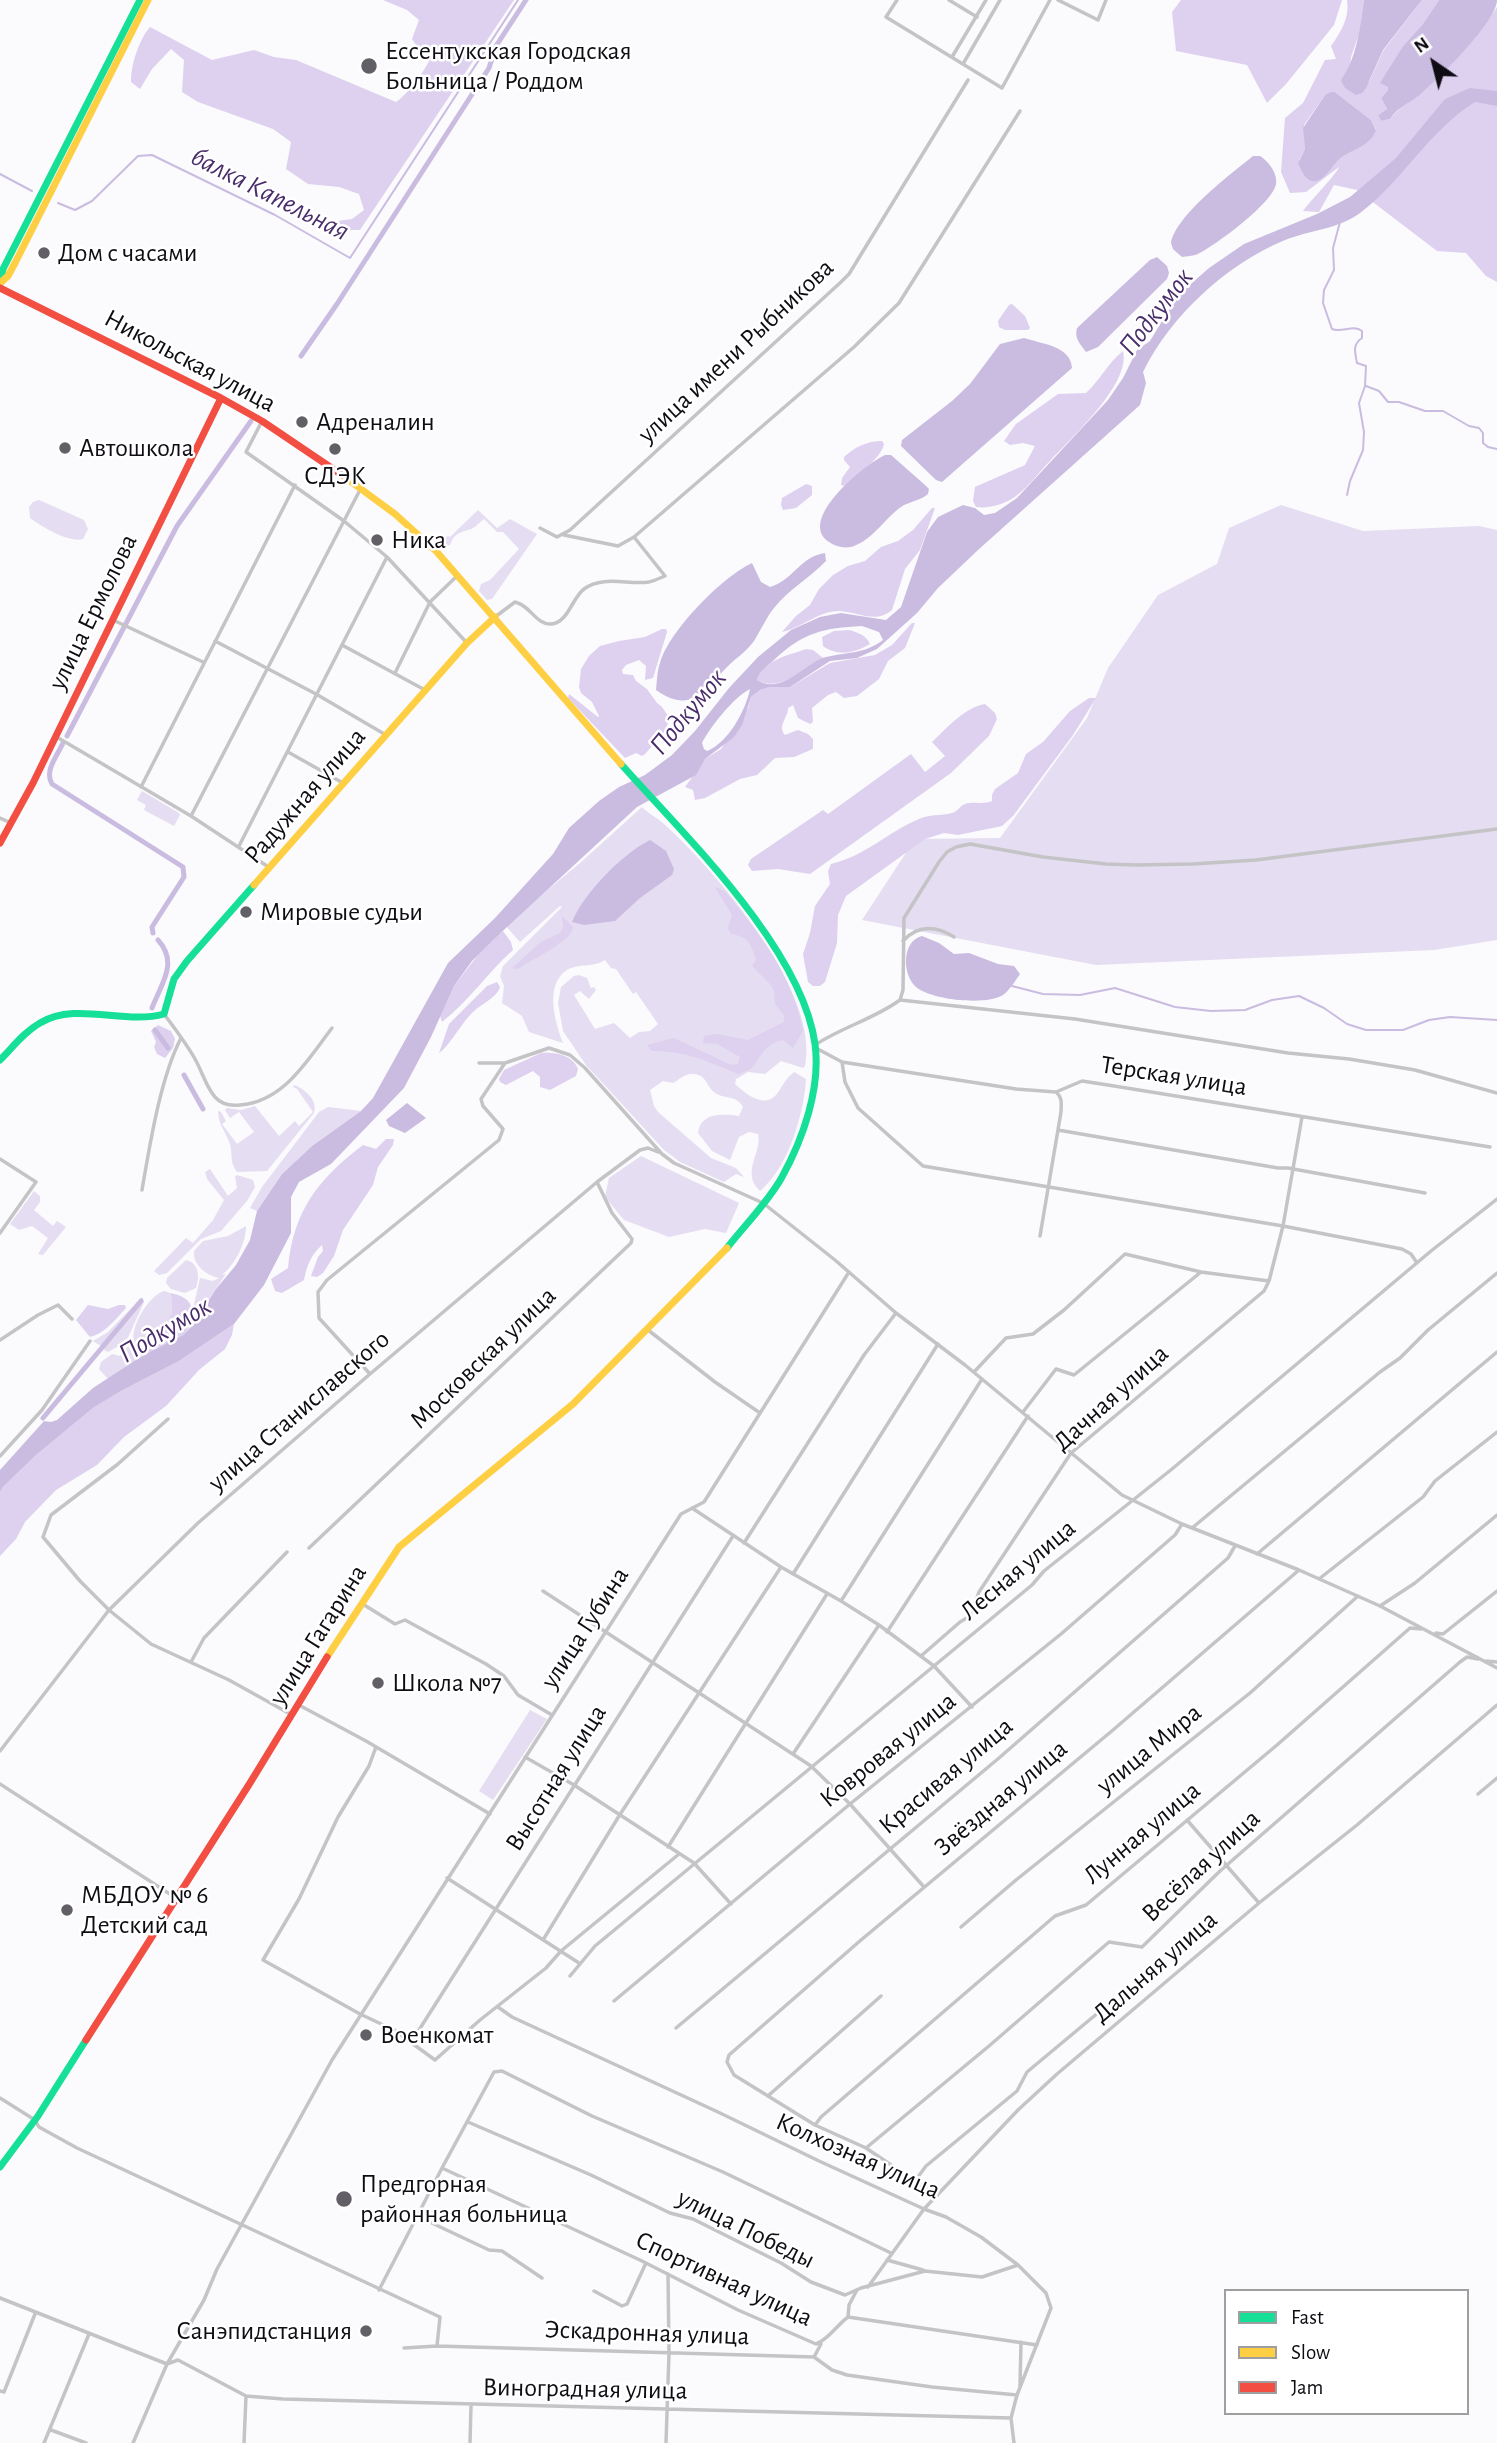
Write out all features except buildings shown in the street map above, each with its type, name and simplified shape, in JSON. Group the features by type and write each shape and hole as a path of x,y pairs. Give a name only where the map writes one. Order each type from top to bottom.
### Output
{"street":[{"path":"37,211 140,0"},
{"path":"0,285 3,269 23,238 148,0"},
{"path":"897,0 886,17 1002,88 1050,0"},
{"path":"949,0 977,17"},
{"path":"952,57 986,0"},
{"path":"963,64 1000,0"},
{"path":"1058,0 1098,20 1106,0"},
{"name":"улица имени Рыбникова","path":"564,535 849,274 968,80"},
{"path":"540,528 557,537 564,535 618,546 634,537 854,347 899,303 1020,111"},
{"name":"Никольская улица","path":"0,285 252,415 395,514 458,575 556,692 677,828"},
{"name":"улица Ермолова","path":"0,843 58,738 116,622 221,398"},
{"path":"262,421 246,452 344,521 387,557 467,643"},
{"path":"142,787 295,485"},
{"path":"191,816 361,488"},
{"path":"495,617 515,602 523,604 542,623 560,622 577,596 592,585 604,582 651,582 665,576 634,537"},
{"path":"239,846 387,557"},
{"path":"395,673 430,601 458,575"},
{"name":"Радужная улица","path":"164,1014 172,984 182,968 425,690 467,643 495,617"},
{"path":"116,622 204,663"},
{"path":"215,641 316,694 386,735"},
{"path":"342,645 425,690"},
{"path":"58,738 191,816 270,868"},
{"path":"288,751 343,783"},
{"path":"0,818 11,823"},
{"name":"улица Гагарина","path":"0,2167 36,2120 361,1602 399,1547 573,1404 726,1249 781,1179 808,1111 815,1075 815,1046 808,1015 794,980 768,938 677,828"},
{"path":"900,1000 903,990 904,918 947,852 970,844 1043,857 1136,865 1256,860 1497,829"},
{"path":"902,942 909,934 929,927 943,930 954,937"},
{"path":"815,1046 832,1033 871,1018 900,1000 1075,1019 1288,1053 1349,1059 1415,1070 1497,1093"},
{"path":"0,1060 32,1028 53,1016 80,1014 141,1020 164,1014 215,1097 232,1106 247,1105 265,1099 294,1078 332,1028"},
{"path":"142,1190 156,1114 181,1038"},
{"name":"Терская улица","path":"815,1046 842,1062 1016,1089 1056,1092 1082,1082 1490,1147"},
{"path":"479,1063 505,1063 549,1048 570,1055 585,1068 662,1154 691,1172 763,1203 1132,1501 1380,1606 1497,1668"},
{"path":"842,1062 845,1082 858,1108 923,1166 1283,1226 1402,1249 1411,1254 1417,1263"},
{"path":"370,1374 319,1318 318,1292 327,1280 499,1140 503,1129 483,1107 481,1099 505,1063"},
{"path":"1040,1236 1062,1101 1056,1092"},
{"path":"974,1372 1006,1338 1033,1334 1125,1254 1200,1272 1269,1281 1283,1226 1302,1117"},
{"path":"1058,1130 1425,1193"},
{"name":"улица Станиславского","path":"0,1751 109,1610 198,1523 597,1182 640,1150 648,1148 662,1154"},
{"path":"0,1159 36,1182 0,1234"},
{"name":"Московская улица","path":"309,1548 631,1243 632,1239 612,1213 597,1182"},
{"name":"Лесная улица","path":"570,1976 595,1946 694,1863 1497,1199"},
{"name":"улица Губина","path":"133,2443 167,2364 204,2300 217,2269 298,2117 360,2014 681,1514 704,1502 849,1272"},
{"path":"1023,1412 1056,1369 1074,1375 1200,1272"},
{"path":"1192,1528 1400,1358 1427,1330 1497,1273"},
{"name":"Дачная улица","path":"921,1656 970,1616 976,1607 979,1592 1071,1453 1264,1290 1269,1281"},
{"path":"0,1339 58,1305 72,1319"},
{"path":"744,1543 864,1355 897,1312"},
{"path":"648,1330 760,1413"},
{"path":"0,1456 41,1410 90,1341"},
{"path":"793,1574 938,1344"},
{"path":"1257,1554 1497,1352"},
{"path":"841,1601 982,1379"},
{"path":"887,1632 1028,1416"},
{"path":"168,1419 118,1464 51,1516 43,1537 109,1610 151,1644 229,1680 292,1715"},
{"path":"1319,1579 1423,1497 1435,1481 1497,1432"},
{"path":"692,1508 781,1567 879,1626 934,1666 972,1707"},
{"path":"1380,1606 1415,1583 1497,1515"},
{"name":"Ковровая улица","path":"614,2001 850,1804 972,1707 1165,1544 1182,1524"},
{"name":"Высотная улица","path":"412,2041 733,1536"},
{"name":"Красивая улица","path":"676,2028 999,1758 1228,1558 1235,1546"},
{"path":"191,1662 204,1638 287,1552"},
{"path":"543,1940 781,1567"},
{"name":"Звёздная улица","path":"769,2095 734,2075 727,2062 729,2055 1299,1570"},
{"path":"543,1591 811,1766 850,1804 924,1887"},
{"name":"Лунная улица","path":"815,2125 1055,1916 1086,1905 1278,1745 1410,1628 1443,1634 1497,1591"},
{"path":"668,1847 827,1594"},
{"name":"улица Мира","path":"961,1927 1250,1693 1358,1596"},
{"path":"361,1602 395,1624 405,1620 486,1664 504,1676 518,1695 552,1715"},
{"path":"793,1754 879,1626"},
{"name":"Весёлая улица","path":"866,2148 1109,1942 1142,1947 1227,1865 1460,1662 1468,1657 1497,1662"},
{"path":"297,1704 489,1814"},
{"name":"Дальняя улица","path":"868,2287 924,2209 1018,2110 1259,1903 1357,1825 1497,1705"},
{"path":"376,1747 369,1766 338,1817 299,1899 263,1960 394,2030 435,2060 679,1854"},
{"path":"525,1757 574,1785 694,1863 731,1904"},
{"path":"1478,1794 1497,1779"},
{"path":"0,1784 176,1898"},
{"path":"1187,1820 1259,1903"},
{"path":"447,1878 579,1963"},
{"path":"881,1996 769,2095 815,2125 866,2148 937,2196"},
{"name":"Колхозная улица","path":"498,2007 512,2017 924,2209 934,2211 981,2237 1018,2265 1046,2293 1051,2308 1017,2396 1011,2418 1014,2443"},
{"path":"915,2180 926,2166 1017,2091 1027,2072 1099,2012"},
{"path":"379,2290 494,2072 502,2071 592,2116 723,2172 891,2253"},
{"path":"0,2098 36,2120 39,2127 77,2148 440,2316 437,2346"},
{"name":"улица Победы","path":"468,2122 591,2175 670,2213 693,2219 780,2263 811,2282 845,2295 925,2271 982,2277 1018,2265"},
{"name":"Спортивная улица","path":"442,2168 646,2263 738,2310 816,2344 821,2343 836,2325 848,2317 1037,2345"},
{"path":"417,2216 489,2250 502,2251 542,2278"},
{"path":"887,2260 925,2271"},
{"path":"594,2291 622,2306 627,2304 646,2263"},
{"path":"666,2443 668,2274"},
{"path":"848,2317 849,2305 858,2290"},
{"name":"Виноградная улица","path":"0,2298 167,2364 178,2360 246,2396 471,2405 1011,2418"},
{"path":"0,2391 4,2392 35,2314"},
{"path":"44,2443 89,2334"},
{"path":"1020,2389 1021,2342"},
{"path":"814,2357 821,2343"},
{"name":"Эскадронная улица","path":"404,2348 437,2346 814,2357 832,2370 847,2375 1017,2396"},
{"path":"244,2443 246,2396"},
{"path":"470,2443 471,2405"},
{"path":"51,2430 86,2443"}],"shaded area":[{"path":"383,0 514,0 360,230 334,230 328,225 331,222 352,219 364,210 359,194 339,187 308,184 286,169 291,142 273,129 198,102 182,92 184,60 171,49 152,69 140,89 131,82 136,53 150,27 212,60 254,50 274,57 296,60 396,102 415,83 430,59 412,39 419,20 407,10"},
{"path":"1181,0 1342,0 1334,25 1267,103 1247,65 1176,51 1172,12"},
{"path":"1347,0 1364,0 1350,67 1369,82 1383,51 1422,0 1439,0 1403,46 1381,83 1388,87 1388,90 1381,98 1387,109 1378,115 1381,121 1390,119 1420,95 1472,40 1497,7 1497,282 1486,276 1466,253 1437,251 1357,190 1334,185 1319,212 1303,211 1339,167 1306,192 1290,193 1281,172 1285,118 1303,103 1325,60 1336,59 1331,46 1344,24","holes":["1335,92 1371,120 1376,129 1370,139 1340,159 1326,174 1299,160 1305,149 1304,125 1325,95"]},
{"path":"1364,0 1422,0 1383,50 1366,88 1356,95 1345,88 1341,80 1354,52"},
{"path":"1439,0 1497,0 1488,21 1454,62 1419,96 1390,119 1381,121 1378,115 1387,109 1381,98 1388,87 1380,83 1403,46"},
{"path":"1470,88 1497,91 1497,106 1475,102 1459,113 1390,186 1360,213 1334,226 1285,240 1263,250 1222,277 1185,312 1155,351 1143,372 1146,383 1140,405 978,550 938,588 917,613 877,649 857,658 830,661 790,687 760,690 751,697 742,725 734,737 705,759 696,775 637,807 493,940 472,961 454,986 404,1088 331,1164 299,1182 291,1197 291,1233 264,1285 234,1324 179,1361 93,1408 35,1456 0,1492 0,1470 44,1421 57,1420 93,1388 139,1358 183,1335 191,1327 236,1265 250,1240 257,1211 282,1174 312,1146 361,1111 373,1098 448,963 495,918 553,854 569,828 599,801 619,787 645,775 672,755 758,657 791,630 820,617 841,613 886,620 901,607 927,532 938,517 963,505 975,508 984,515 995,513 1017,498 1108,400 1137,350 1150,341 1177,296 1209,268 1244,244 1317,214 1350,197 1396,158 1445,99","holes":["862,626 879,632 883,640 863,650 818,660 793,677 775,684 757,680 775,659 805,637 825,630","750,689 745,706 729,733 715,747 707,751 704,749 702,743 716,721"]},
{"path":"1335,92 1371,120 1376,130 1366,143 1342,157 1320,179 1312,181 1305,176 1298,163 1305,149 1303,128 1325,95"},
{"path":"1253,156 1263,158 1274,172 1276,184 1273,192 1243,223 1217,242 1198,254 1182,257 1173,249 1171,243 1183,220 1219,184"},
{"path":"1157,257 1167,266 1167,279 1098,347 1086,352 1077,338 1077,328 1150,260"},
{"path":"1012,304 1025,316 1030,328 1028,330 1005,330 999,327 998,321"},
{"path":"1024,338 1061,350 1067,355 1072,368 942,482 936,480 901,446 902,440 970,384 1000,344"},
{"path":"1123,351 1123,364 1109,394 1030,484 1002,504 976,507 973,501 975,487 1025,465 1035,446 1023,443 1010,445 1004,441 1016,424 1058,394 1086,393"},
{"path":"882,441 882,449 873,461 844,486 841,485 842,478 850,467 844,457 862,445"},
{"path":"885,455 891,455 925,485 929,489 928,494 904,505 854,546 841,547 832,544 821,532 821,520 827,507 863,469"},
{"path":"806,484 812,486 812,495 796,508 783,510 782,498"},
{"path":"39,500 84,520 88,529 83,539 63,536 30,518 29,507"},
{"path":"1281,505 1363,531 1479,526 1497,530 1497,940 1434,950 1096,965 862,920 915,839 1000,838 1087,718 1108,668 1158,595 1217,564 1229,528"},
{"path":"932,508 935,508 920,550 905,569 892,610 873,617 831,612 782,632 810,605 819,589 833,575 848,566 865,561 881,547 898,541 913,530"},
{"path":"478,510 497,528 510,519 537,534 492,599 487,600 479,591 481,584 490,580 519,549 503,532 497,532 484,519 457,534 450,545 441,547 438,542 450,537"},
{"path":"825,553 826,561 780,601 751,645 704,691 688,700 679,700 656,690 665,650 698,606 726,580 752,563 761,582 770,587 785,579 809,559"},
{"path":"915,623 905,648 888,661 879,679 857,696 844,698 836,692 828,695 812,708 813,722 810,724 798,718 793,705 788,708 782,725 783,732 785,735 798,730 808,734 813,739 813,749 794,757 775,758 757,775 740,779 705,798 695,800 693,790 685,787 705,759 721,749 748,708 751,697 760,690 790,687 830,663 875,655 892,645"},
{"path":"662,629 667,632 653,678 645,680 646,666 639,660 626,665 622,670 623,674 633,675 636,681 647,689 670,719 663,734 645,754 642,756 636,753 625,758 568,698 569,694 598,717 592,702 581,693 579,687 581,669 589,656 600,646 645,637"},
{"path":"849,630 862,635 870,644 858,650 841,653 823,646 822,637 834,631"},
{"path":"806,649 813,650 823,658 783,682 774,684 757,680 771,663"},
{"path":"1089,698 1096,698 1073,735 1013,816 1002,826 958,835 944,833 925,839 846,896 838,915 837,943 825,982 820,986 813,986 808,982 803,954 815,906 830,884 828,871 831,864 855,855 923,817 952,813 968,803 992,801 995,789 1018,773 1026,754 1043,742 1070,711"},
{"path":"985,704 995,713 997,719 989,736 951,773 810,874 778,869 752,871 748,865 751,859 823,810 828,814 911,754 925,772 945,756 932,742 963,714"},
{"path":"142,791 179,813 174,826 144,810 146,805 137,800"},
{"path":"642,807 685,844 735,901 781,969 797,1004 806,1037 805,1066 803,1068 781,1061 765,1074 748,1072 736,1079 735,1084 754,1098 766,1100 776,1095 794,1072 806,1079 802,1108 793,1140 779,1169 760,1191 752,1177 758,1134 749,1132 739,1137 730,1160 712,1151 698,1133 703,1121 708,1118 719,1115 739,1116 743,1107 737,1100 718,1094 703,1078 694,1074 685,1075 673,1083 663,1081 650,1090 658,1112 711,1158 736,1168 744,1177 736,1174 724,1182 680,1162 664,1150 586,1065 563,1031 558,1003 561,987 579,975 587,978 591,988 596,990 589,999 580,991 574,995 595,1029 614,1023 630,1038 639,1032 650,1031 658,1024 636,992 633,994 616,969 611,968 605,960 567,970 560,977 553,1004 563,1043 529,1032 522,1016 502,1003 504,986 500,976 503,966 562,907 520,942 505,925"},
{"path":"650,840 666,851 674,869 672,875 640,898 615,921 584,925 572,922 585,899 605,875"},
{"path":"715,887 726,892 773,956 791,991 803,1031 793,1048 783,1040 772,1044 751,1069 738,1074 686,1055 652,1051 647,1045 674,1038 731,1065 738,1064 740,1057 717,1044 703,1043 704,1036 717,1034 748,1040 784,1022 784,1015 775,1004 771,985 752,966 756,960 751,946 746,939 731,934 728,928 732,915"},
{"path":"562,916 573,927 566,939 518,969 512,968 541,942 560,933 563,927"},
{"path":"503,931 513,950 442,1022 440,1016 454,986 483,946"},
{"path":"922,936 939,943 954,954 969,953 998,964 1014,966 1020,974 1006,993 995,998 971,1001 932,995 915,986 906,966 911,944"},
{"path":"497,982 500,987 495,995 471,1014 439,1053 449,1024 487,986"},
{"path":"158,1025 171,1031 175,1039 173,1048 165,1058 157,1054 154,1047 156,1042 151,1031"},
{"path":"541,1053 558,1054 572,1060 578,1069 576,1076 550,1090 540,1087 540,1077 533,1071 506,1085 500,1082 504,1070"},
{"path":"294,1085 310,1096 315,1108 314,1113 267,1171 237,1172 233,1165 230,1144 218,1116 218,1111 226,1121 222,1124 237,1144 254,1132 239,1112 230,1118 225,1110 227,1108 241,1110 255,1106 279,1136 295,1121 299,1126 313,1112"},
{"path":"407,1103 426,1118 405,1133 389,1126 386,1120"},
{"path":"328,1107 361,1111 312,1146 282,1174 257,1211 250,1208 262,1187 319,1112"},
{"path":"386,1139 394,1139 393,1145 378,1167 373,1185 343,1230 334,1256 323,1273 317,1277 311,1276 323,1251 322,1245 310,1261 304,1280 282,1293 275,1291 271,1279 288,1268 302,1213 321,1183 363,1145 376,1149"},
{"path":"641,1156 739,1203 726,1233 705,1229 669,1237 624,1220 605,1197 609,1178"},
{"path":"210,1169 228,1196 237,1188 237,1175 253,1180 255,1187 247,1201 221,1231 201,1239 167,1273 159,1275 154,1271 186,1238 193,1243 213,1220 224,1200 207,1179 205,1172"},
{"path":"34,1191 40,1196 40,1202 34,1210 53,1226 57,1221 66,1227 43,1255 38,1254 48,1238 32,1226 19,1230 10,1224"},
{"path":"246,1226 239,1253 222,1275 226,1274 199,1317 193,1309 200,1278 213,1281 219,1278 201,1269 195,1260 194,1251 203,1241 228,1236"},
{"path":"186,1260 196,1267 198,1279 196,1288 185,1293 171,1289 166,1283 167,1278"},
{"path":"164,1291 171,1293 172,1313 167,1323 140,1340 140,1352 149,1354 139,1358 133,1341 135,1326 149,1302"},
{"path":"171,1293 189,1302 195,1321 183,1335 149,1354 138,1351 140,1340 167,1322 172,1313"},
{"path":"142,1297 144,1302 126,1342 108,1352 101,1348 121,1323 101,1346 93,1341 108,1332"},
{"path":"88,1305 108,1309 125,1305 126,1308 105,1329 90,1337 76,1320"},
{"path":"234,1324 225,1349 199,1370 166,1406 124,1437 97,1465 56,1490 25,1522 16,1539 0,1556 0,1492 3,1487 35,1456 93,1408 179,1361"},
{"path":"128,1346 134,1351 136,1359 139,1359 108,1379 99,1369 101,1362 112,1354 120,1356"},
{"path":"530,1710 547,1719 493,1800 479,1791"}],"waterway":[{"name":"балка Капельная","path":"58,203 75,210 92,201 138,156 152,155 275,215 350,258 518,0"},
{"path":"301,356 489,68 496,46 526,0"},
{"name":"балка Капельная","path":"0,174 32,191"},
{"path":"1340,222 1333,248 1334,270 1324,290 1323,303 1332,329 1355,328 1362,331 1362,338 1355,346 1355,352 1357,363 1366,366 1365,386 1359,403 1364,432 1363,450 1347,495"},
{"path":"1366,386 1379,391 1388,402 1399,402 1425,411 1443,411 1469,426 1479,428 1483,433 1483,443 1497,449"},
{"path":"67,736 177,526 251,421"},
{"path":"63,743 50,769 52,784 183,867 184,877 152,927 153,933"},
{"path":"152,1008 168,965 164,949 158,940"},
{"path":"1012,986 1043,994 1080,995 1115,988 1175,1007 1211,1011 1245,1010 1272,1000 1299,996 1324,1008 1347,1024 1366,1030 1403,1030 1429,1020 1450,1017 1497,1020"},
{"path":"155,1030 168,1048"},
{"path":"184,1075 203,1109"},
{"name":"Подкумок","path":"43,1418 141,1301"}],"traffic: fast":[{"path":"0,284 3,269 140,0"},
{"path":"621,764 707,858 765,932 806,1007 815,1044 813,1095 797,1146 777,1186 727,1248"},
{"path":"0,1060 29,1031 54,1017 85,1013 133,1017 164,1014 174,979 254,885"},
{"path":"0,2167 38,2116 86,2040"}],"traffic: slow":[{"path":"0,283 8,276 15,263 148,0"},
{"path":"342,475 395,514 436,551 621,764"},
{"path":"254,885 467,643 495,617"},
{"path":"327,1657 399,1547 573,1404 727,1248"}],"traffic: jam":[{"path":"0,288 221,398 262,421 342,475"},
{"path":"0,843 33,783 221,398"},
{"path":"86,2040 327,1657"}],"place":[{"name":"Ессентукская Городская Больница / Роддом","path":"369,66"},
{"name":"Дом с часами","path":"44,253"},
{"name":"Адреналин","path":"302,422"},
{"name":"Автошкола","path":"65,448"},
{"name":"СДЭК","path":"335,449"},
{"name":"Ника","path":"377,540"},
{"name":"Мировые судьи","path":"246,912"},
{"name":"Школа №7","path":"378,1683"},
{"name":"МБДОУ № 6 Детский сад","path":"67,1910"},
{"name":"Военкомат","path":"366,2035"},
{"name":"Предгорная районная больница","path":"344,2199"},
{"name":"Санэпидстанция","path":"366,2331"}]}
